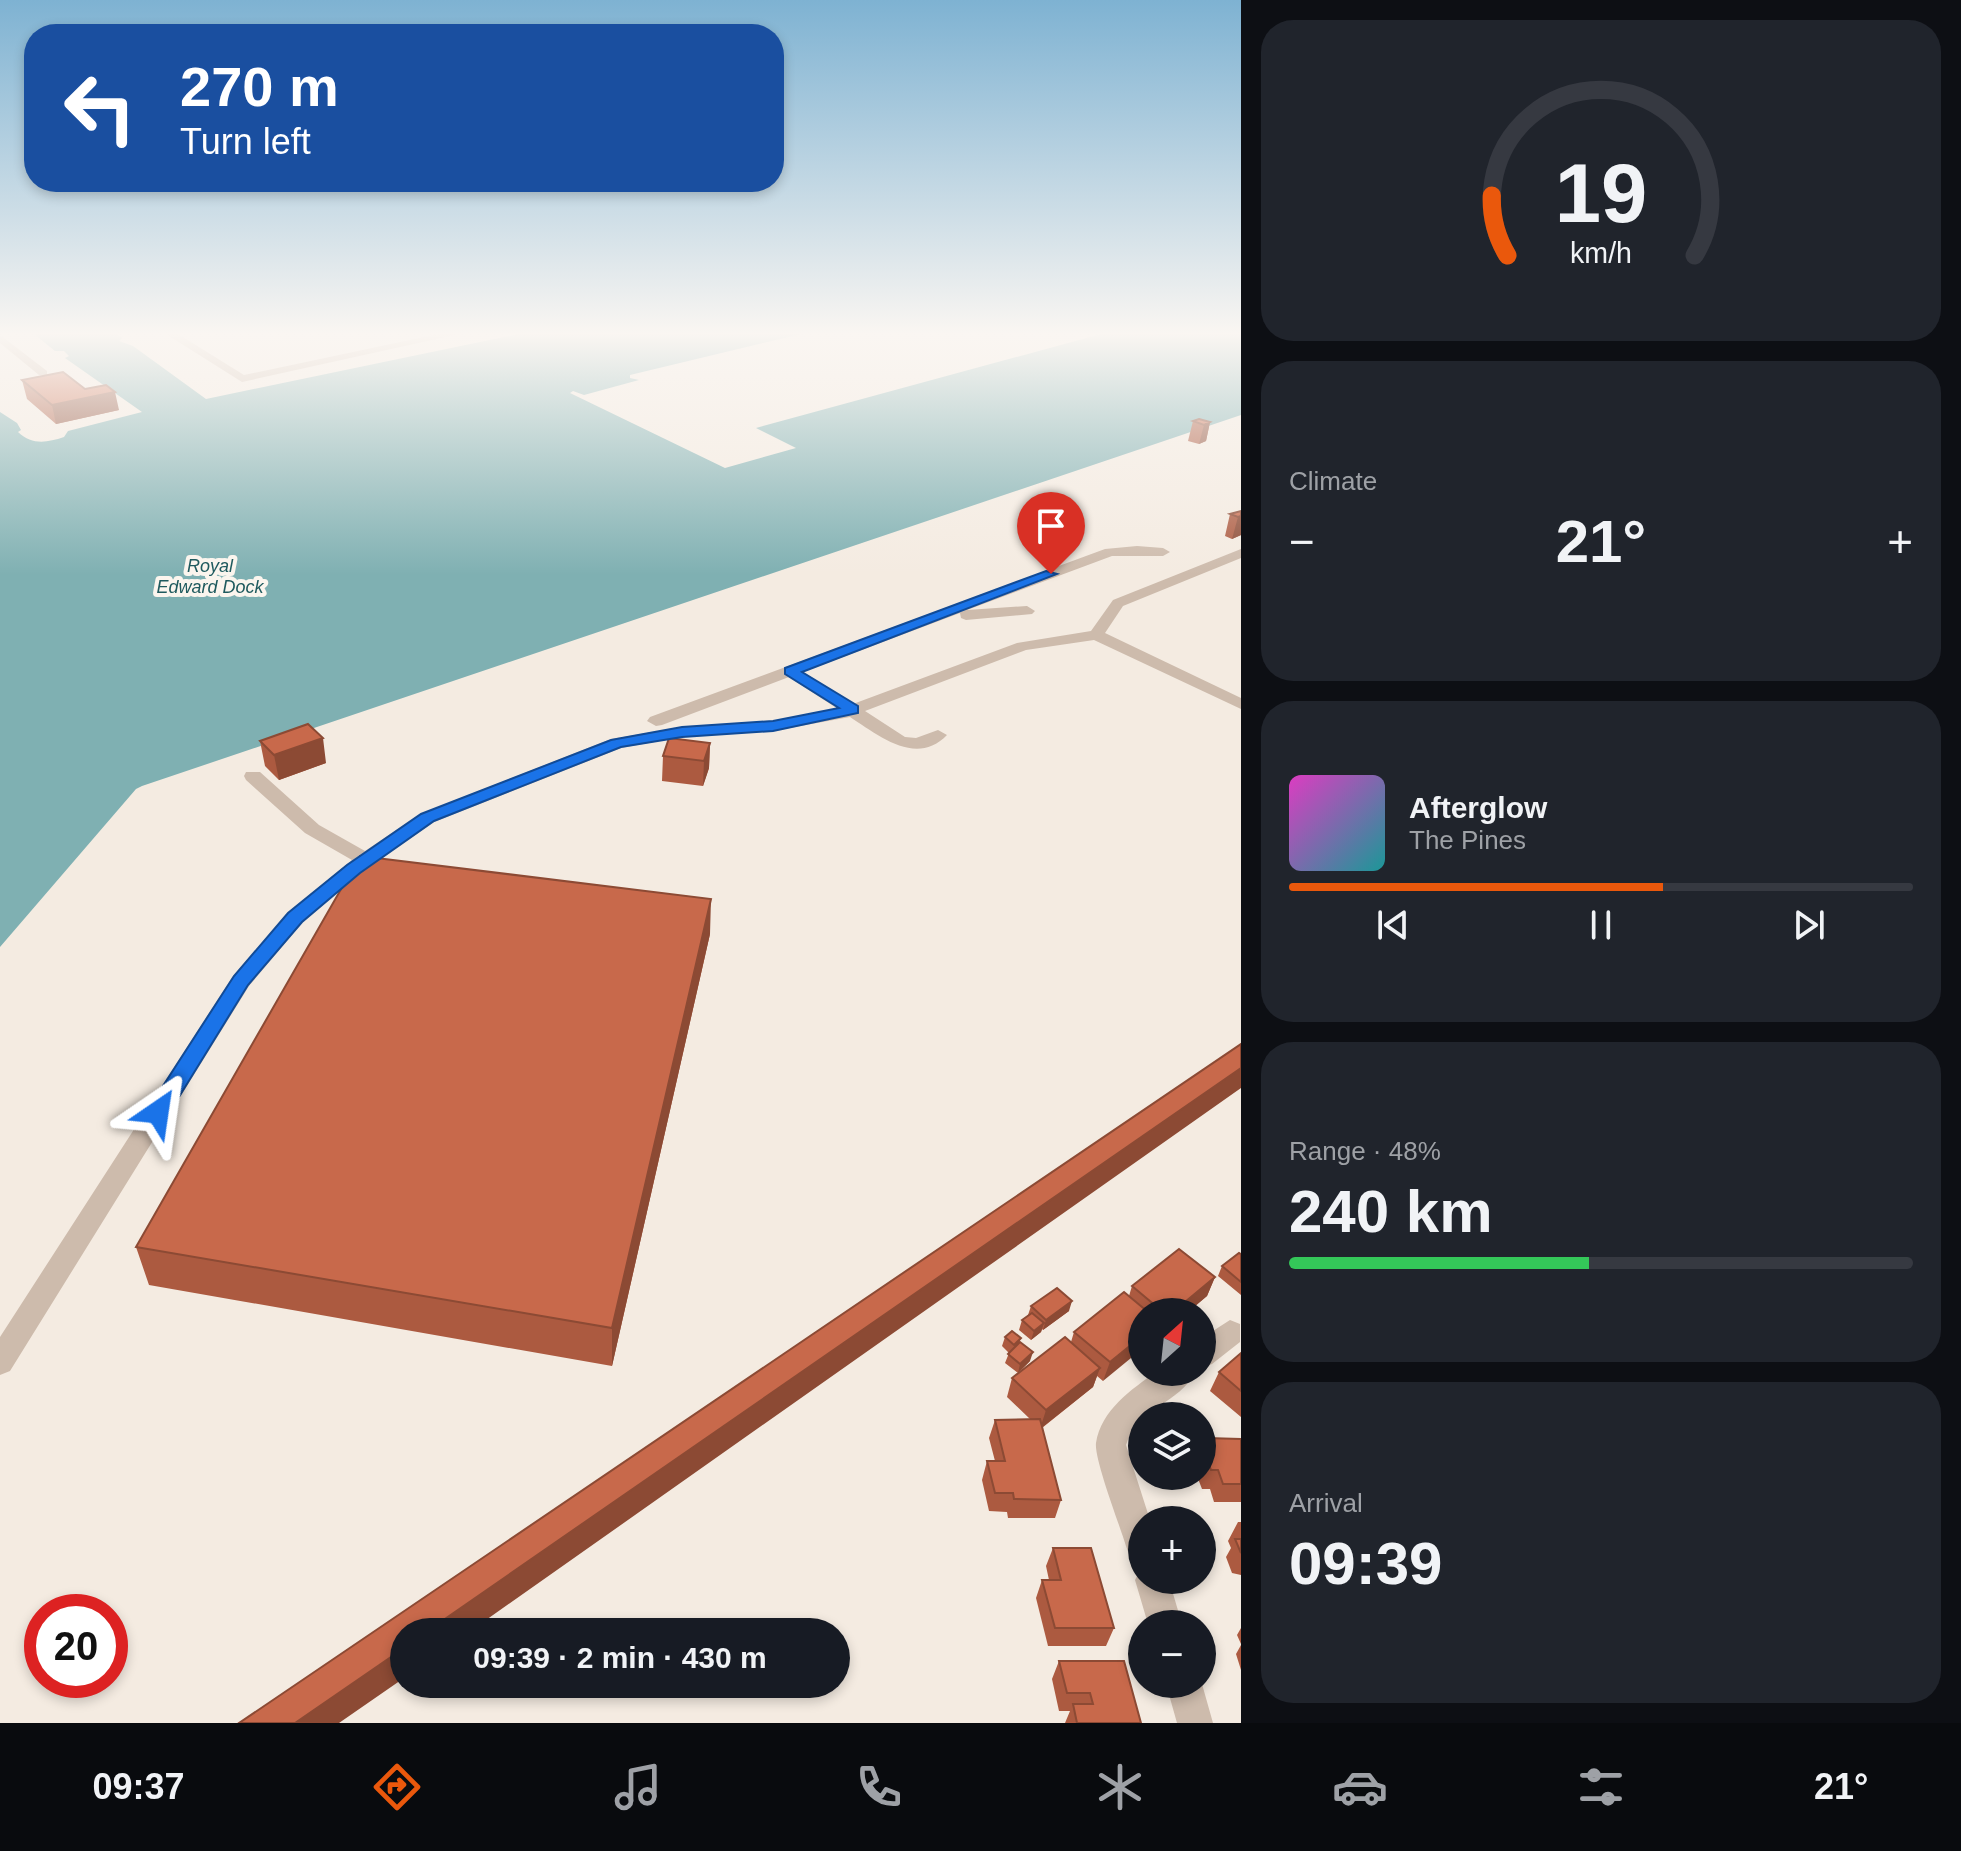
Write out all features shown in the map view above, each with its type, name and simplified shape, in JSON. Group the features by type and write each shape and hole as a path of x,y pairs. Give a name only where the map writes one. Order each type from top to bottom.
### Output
{"street":[{"path":"656,721 1110,552 1163,552"},
{"path":"1096,635 1118,603 1241,553"},
{"path":"926,620 995,611 1027,611"},
{"path":"0,1362 241,981 295,918 366,860 427,818 617,743 682,732 773,726 853,710 1023,646 1096,635 1241,704"},
{"path":"790,671 901,742 918,743 938,735"},
{"path":"253,776 312,829 366,860"},
{"path":"1216,1344 1230,1333"},
{"path":"1131,1506 1111,1445 1114,1430 1123,1416 1162,1386"},
{"path":"1188,1698 1195,1723"}],"water":[{"name":"Royal Edward Dock","path":"0,414 17,423 21,430 18,432 23,436 40,442 64,437 68,431 133,414 614,414 725,468 796,448 756,428 806,414 1241,414 142,786 136,789 0,947"}],"building":[{"path":"1193,421 1210,422 1204,425"},
{"path":"308,724 323,738 274,755 260,741"},
{"path":"669,738 710,743 704,761 663,756"},
{"path":"360,856 711,899 612,1328 136,1247"},
{"path":"1241,1044 1241,1068 446,1618 394,1618"},
{"path":"1179,1249 1215,1277 1190,1298 1146,1298 1132,1286"},
{"path":"1241,1254 1241,1282 1222,1266"},
{"path":"1057,1288 1072,1301 1046,1320 1031,1306"},
{"path":"1124,1292 1131,1298 1128,1298 1128,1347 1110,1362 1074,1332"},
{"path":"1032,1313 1044,1323 1034,1331 1022,1320"},
{"path":"1012,1331 1021,1338 1014,1345 1005,1337"},
{"path":"1065,1337 1100,1368 1046,1410 1012,1378"},
{"path":"1020,1342 1033,1352 1020,1364 1008,1354"},
{"path":"1241,1353 1241,1391 1219,1372"},
{"path":"1040,1419 1061,1500 1014,1499 1013,1493 995,1493 987,1461 1005,1461 995,1420"},
{"path":"1216,1438 1241,1439 1241,1484 1223,1484 1218,1470"},
{"path":"1235,1539 1241,1539 1241,1553"},
{"path":"1053,1548 1091,1548 1114,1628 1055,1628 1042,1580 1061,1580"},
{"path":"390,1621 390,1658 295,1723 239,1723"},
{"path":"1059,1661 1124,1661 1128,1676 1128,1698 1134,1698 1141,1723 1077,1723 1073,1704 1093,1704 1090,1693 1067,1693"}],"route":[{"path":"158,1112 241,981 295,918 353,869 427,818 496,788 617,743 682,732 773,726 853,710 790,671 1051,574"}]}
